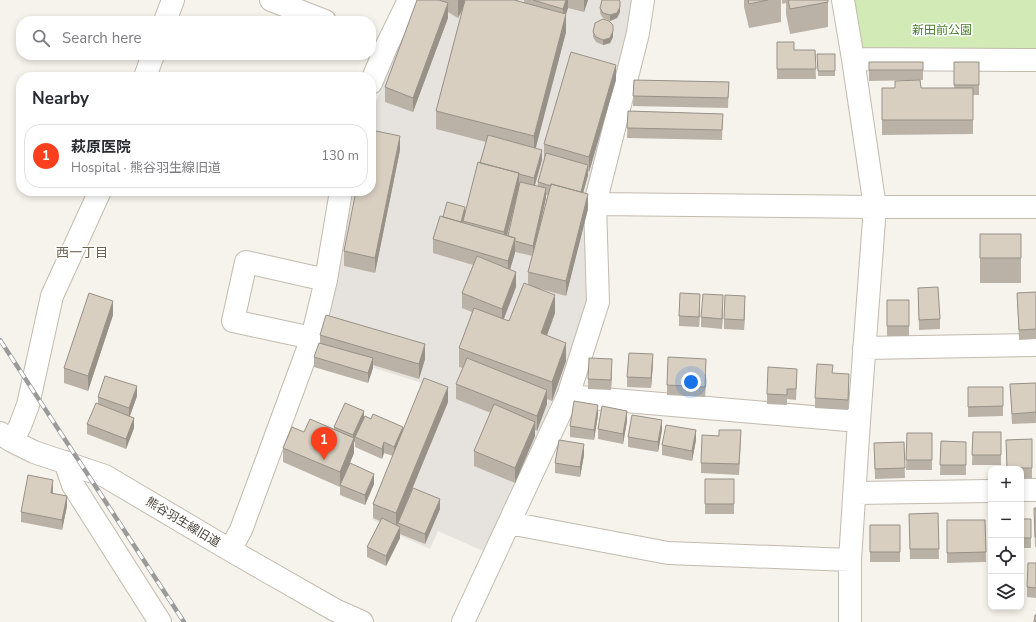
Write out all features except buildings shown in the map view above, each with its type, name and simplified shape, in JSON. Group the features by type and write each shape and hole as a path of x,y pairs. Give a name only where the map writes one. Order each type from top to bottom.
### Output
{"street":[{"path":"167,16 173,0"},
{"path":"271,0 312,16"},
{"path":"376,57 379,42 409,0"},
{"path":"463,622 568,396 598,302 595,204 638,33 642,0"},
{"path":"843,0 875,207 850,560 850,622"},
{"path":"853,59 1036,60"},
{"path":"147,72 151,60"},
{"path":"373,72 375,60"},
{"path":"6,437 20,426 28,405 52,296 98,196"},
{"path":"230,550 241,530 312,338 326,280 340,196"},
{"path":"595,204 1036,207"},
{"path":"312,338 233,321 246,262 326,280"},
{"path":"864,348 1036,345"},
{"path":"568,396 859,421"},
{"name":"熊谷羽生線旧道","path":"6,437 40,454 105,476 335,610 362,622"},
{"path":"65,462 70,480 76,491 160,622"},
{"path":"1024,490 1036,490"},
{"path":"855,493 988,491"},
{"path":"509,523 668,553 850,560"}],"shaded area":[{"path":"418,0 639,0 590,204 594,303 565,395 483,551 438,531 430,549 398,535 372,519 425,384 317,350 350,196 376,196 376,102"}],"green space":[{"name":"新田前公園","path":"843,0 1036,0 1036,60 853,59"}],"railway":[{"path":"0,340 184,622"}],"place":[{"name":"萩原医院","path":"324,460"}],"district":[{"name":"西一丁目","path":"82,252"}]}
